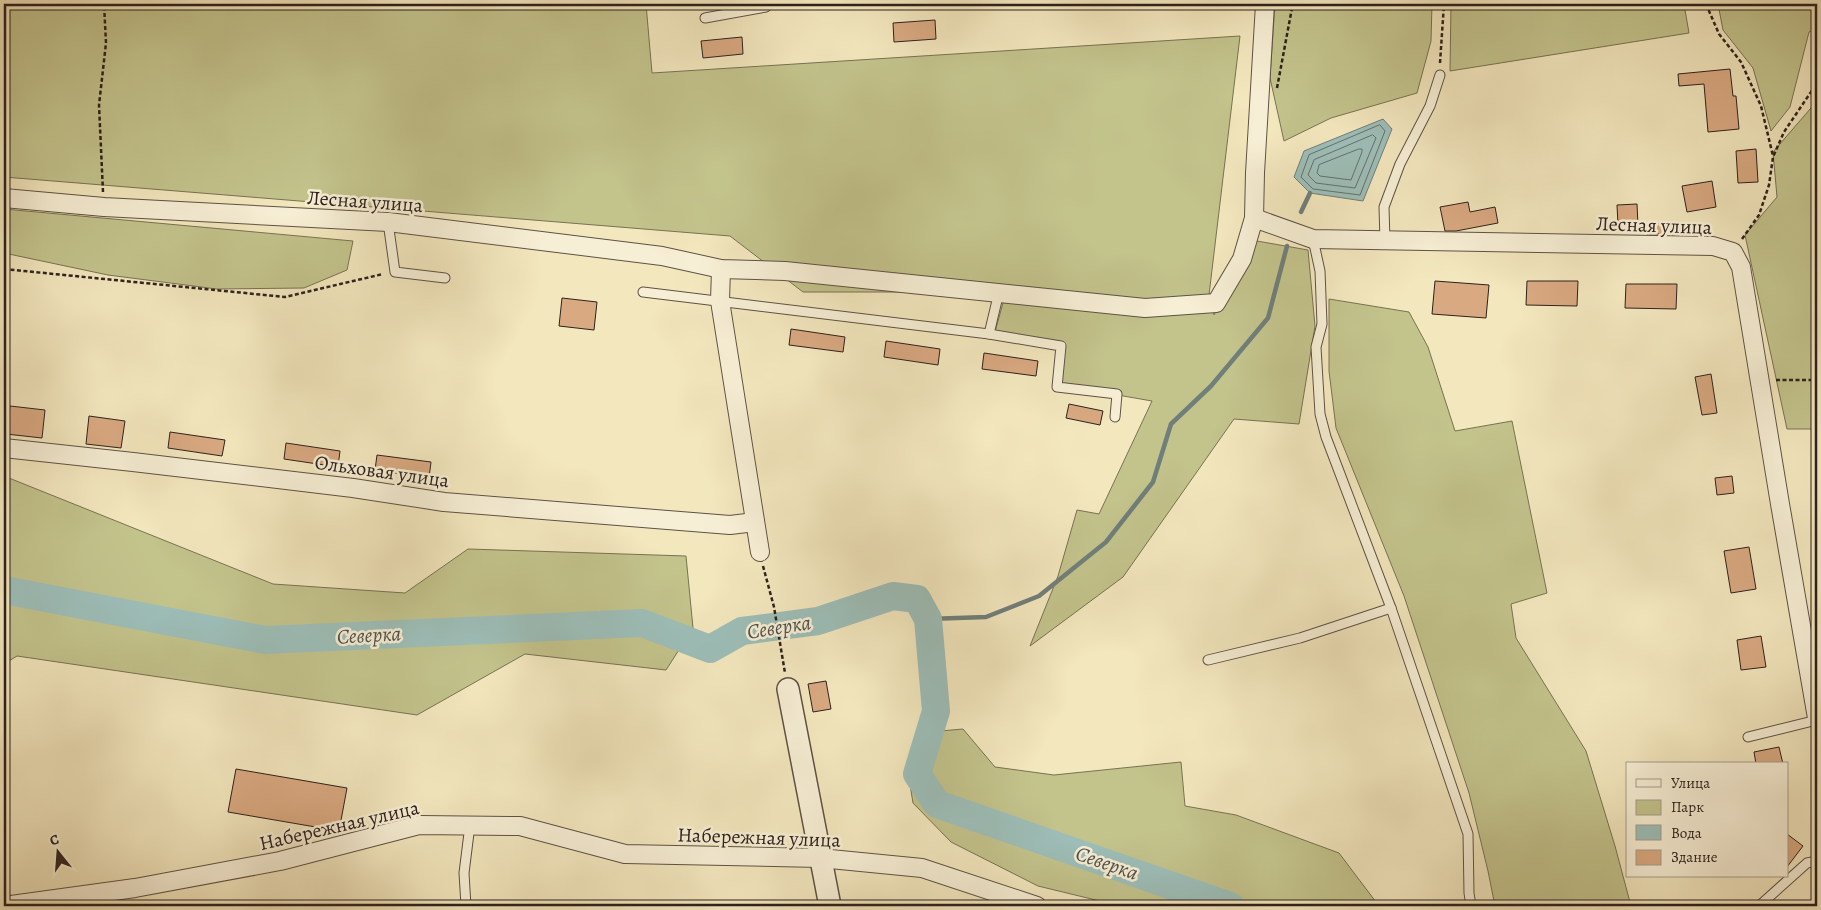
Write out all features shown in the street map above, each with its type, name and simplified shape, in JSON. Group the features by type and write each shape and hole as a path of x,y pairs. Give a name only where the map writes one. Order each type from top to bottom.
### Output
{"street":[{"path":"1254,218 1265,4"},
{"name":"Лесная улица","path":"4,198 104,207 388,222 662,256 721,268 785,271 1145,308 1216,303 1242,259 1254,218 1313,239 1385,242 1713,246 1733,252 1741,267 1817,719"},
{"path":"721,268 720,301 760,552"},
{"name":"Ольховая улица","path":"4,448 353,488 444,502 730,525 755,522"},
{"path":"788,689 830,906"},
{"name":"Набережная улица","path":"4,906 134,888 280,861 418,825 470,825 520,826 625,854 820,858 922,868 1037,906"}],"lane":[{"path":"705,18 766,7 768,4"},
{"path":"1385,242 1384,207 1400,164 1430,106 1440,75"},
{"path":"388,222 395,272 446,278"},
{"path":"1313,239 1320,271 1322,324 1316,347 1320,414 1326,437 1391,608 1468,834 1471,906"},
{"path":"643,292 989,334 1061,346 1057,387 1117,394 1115,417"},
{"path":"989,334 999,292"},
{"path":"1208,660 1300,638 1391,608"},
{"path":"1748,738 1817,719"},
{"path":"466,906 464,873 470,825"},
{"path":"1759,906 1807,863 1817,861"}],"path":[{"path":"104,4 106,43 99,105 104,207"},
{"path":"1440,75 1444,4"},
{"path":"1706,4 1719,34 1741,62 1761,106 1773,158"},
{"path":"1733,252 1759,215 1769,185 1773,158 1784,132 1817,83"},
{"path":"4,269 285,297 395,272"},
{"path":"1760,379 1817,380"},
{"path":"760,552 774,607 788,689"}],"green space":[{"path":"4,4 646,4 652,73 1240,36 1209,295 1214,315 1257,241 1308,250 1315,326 1299,424 1234,419 1123,577 1030,646 1058,576 1077,510 1099,514 1152,401 1060,385 1064,343 995,332 1006,292 803,292 730,236 4,177"},
{"path":"1275,4 1432,4 1431,41 1417,93 1331,118 1284,141 1270,78"},
{"path":"1451,4 1684,4 1689,33 1450,71"},
{"path":"1718,4 1817,4 1817,28 1809,32 1790,107 1771,131 1753,68 1723,30"},
{"path":"1817,101 1817,429 1787,429 1745,235 1777,197 1773,152"},
{"path":"4,209 353,241 347,270 304,288 217,289 108,275 4,253"},
{"path":"1329,299 1409,312 1428,347 1455,431 1512,421 1547,593 1511,604 1516,638 1586,751 1631,906 1495,906 1469,793 1404,596 1336,428 1329,371"},
{"path":"4,476 273,584 405,593 468,549 686,556 693,628 666,670 525,654 417,715 17,656 4,664"},
{"path":"963,729 995,767 1054,775 1181,762 1185,806 1236,815 1339,853 1379,906 1153,906 1108,903 1038,886 951,842 913,803 907,766 917,733"}],"water":[{"path":"1383,119 1392,129 1363,201 1310,193 1294,177 1304,151"}],"building":[{"path":"935,20 936,39 894,42 893,23"},
{"path":"742,37 743,54 703,58 701,41"},
{"path":"1730,69 1733,96 1736,96 1739,129 1708,132 1704,84 1679,86 1678,74"},
{"path":"1756,149 1758,182 1738,183 1736,151"},
{"path":"1712,181 1716,207 1687,212 1682,186"},
{"path":"1468,202 1470,212 1495,207 1498,223 1456,231 1445,231 1440,207"},
{"path":"1637,204 1638,225 1618,225 1617,205"},
{"path":"1662,223 1663,234 1647,234 1646,225"},
{"path":"1435,281 1489,285 1486,318 1432,314"},
{"path":"1527,281 1578,281 1577,306 1526,305"},
{"path":"1626,284 1677,284 1676,309 1625,308"},
{"path":"562,298 597,302 594,330 559,326"},
{"path":"791,329 845,337 843,352 789,345"},
{"path":"886,341 940,349 938,365 884,357"},
{"path":"984,353 1038,361 1036,376 982,369"},
{"path":"1711,374 1717,413 1702,415 1695,377"},
{"path":"1069,404 1103,411 1100,425 1066,418"},
{"path":"10,406 45,410 42,438 6,434"},
{"path":"89,416 125,421 121,448 86,444"},
{"path":"170,432 225,440 222,456 168,448"},
{"path":"286,443 340,451 338,467 284,459"},
{"path":"377,455 431,462 429,478 375,470"},
{"path":"1732,476 1734,493 1717,495 1715,478"},
{"path":"1749,547 1756,589 1731,593 1724,551"},
{"path":"1761,636 1766,667 1741,670 1737,640"},
{"path":"826,681 831,709 813,712 808,684"},
{"path":"1779,747 1783,762 1756,762 1754,752"},
{"path":"236,769 347,788 339,831 228,812"},
{"path":"1788,835 1803,846 1788,866"}],"waterway":[{"path":"1301,212 1310,193"},
{"path":"928,619 986,617 1039,596 1106,542 1153,482 1171,424 1211,386 1268,318 1287,246"},
{"name":"Северка","path":"4,590 265,640 642,623 710,649 742,631 818,621 893,596 917,599 928,619 936,711 917,774 937,804 1230,906"}]}
